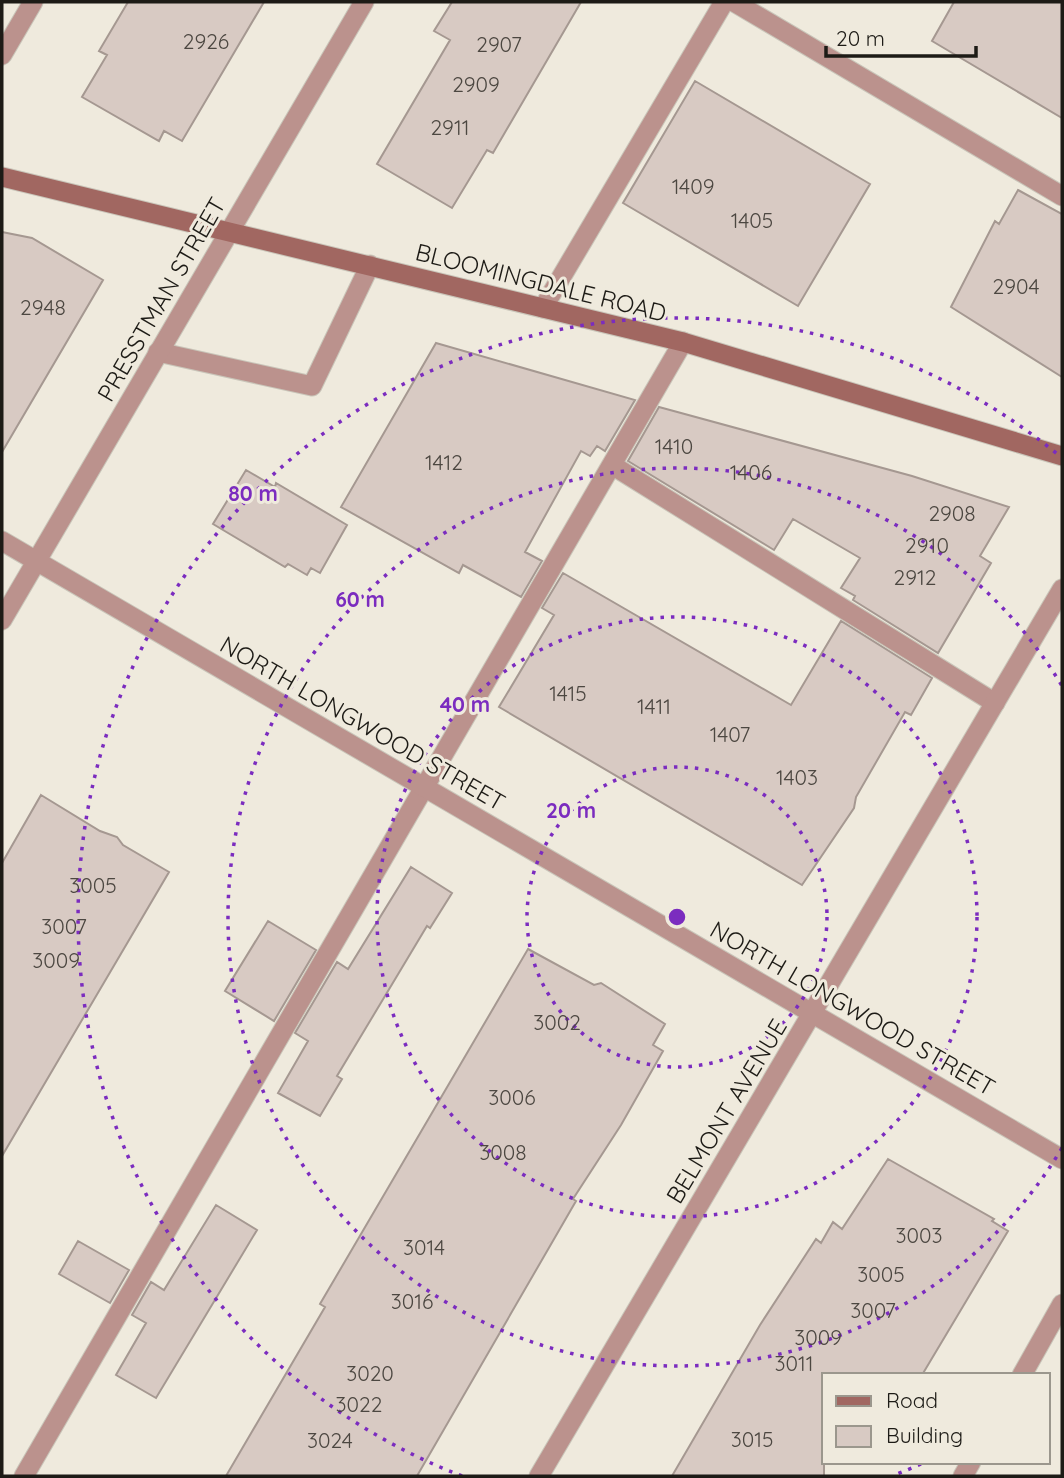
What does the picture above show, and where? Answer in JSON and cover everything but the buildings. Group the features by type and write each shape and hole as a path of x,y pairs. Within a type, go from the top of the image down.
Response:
{"main road":[{"name":"BLOOMINGDALE ROAD","path":"2,177 230,230 682,342 1062,456"}],"street":[{"path":"2,55 33,2"},
{"name":"PRESSTMAN STREET","path":"2,620 364,2"},
{"path":"543,308 724,2"},
{"path":"734,2 1062,196"},
{"path":"158,352 313,386 370,265"},
{"path":"24,1476 682,342"},
{"path":"612,464 995,703"},
{"name":"NORTH LONGWOOD STREET","path":"2,541 1062,1159"},
{"name":"BELMONT AVENUE","path":"539,1476 1062,589"},
{"path":"1023,1373 1062,1304"}]}
